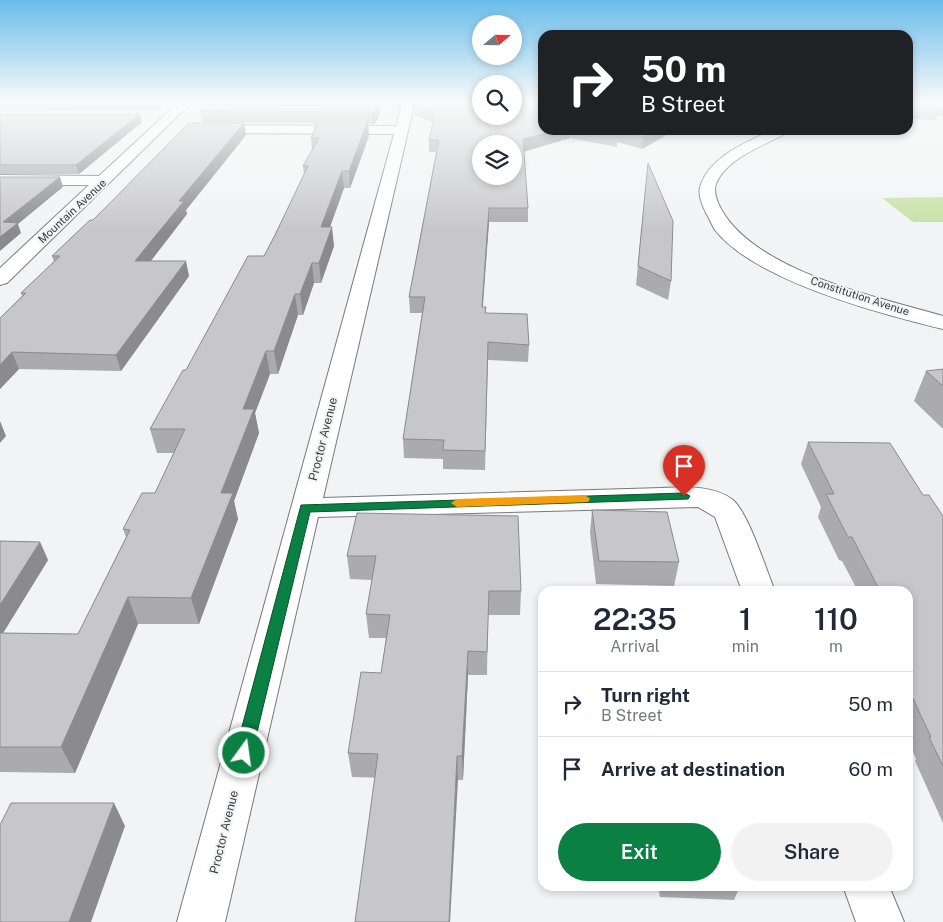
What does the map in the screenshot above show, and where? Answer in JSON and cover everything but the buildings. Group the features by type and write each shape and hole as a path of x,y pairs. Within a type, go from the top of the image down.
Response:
{"street":[{"name":"Mountain Avenue","path":"0,279 104,181 137,144"},
{"name":"Proctor Avenue","path":"202,922 398,144"},
{"name":"Constitution Avenue","path":"757,144 721,164 706,188 712,211 720,226 735,241 790,273 856,297 943,323"},
{"path":"0,180 104,181"},
{"path":"305,508 693,496 713,500 725,509 732,519 756,586"},
{"path":"868,891 880,922"}],"green space":[{"path":"943,197 943,222 913,222 882,198"}],"slow traffic":[{"path":"457,503 584,499"}],"route":[{"path":"244,753 305,508 684,496"}]}
